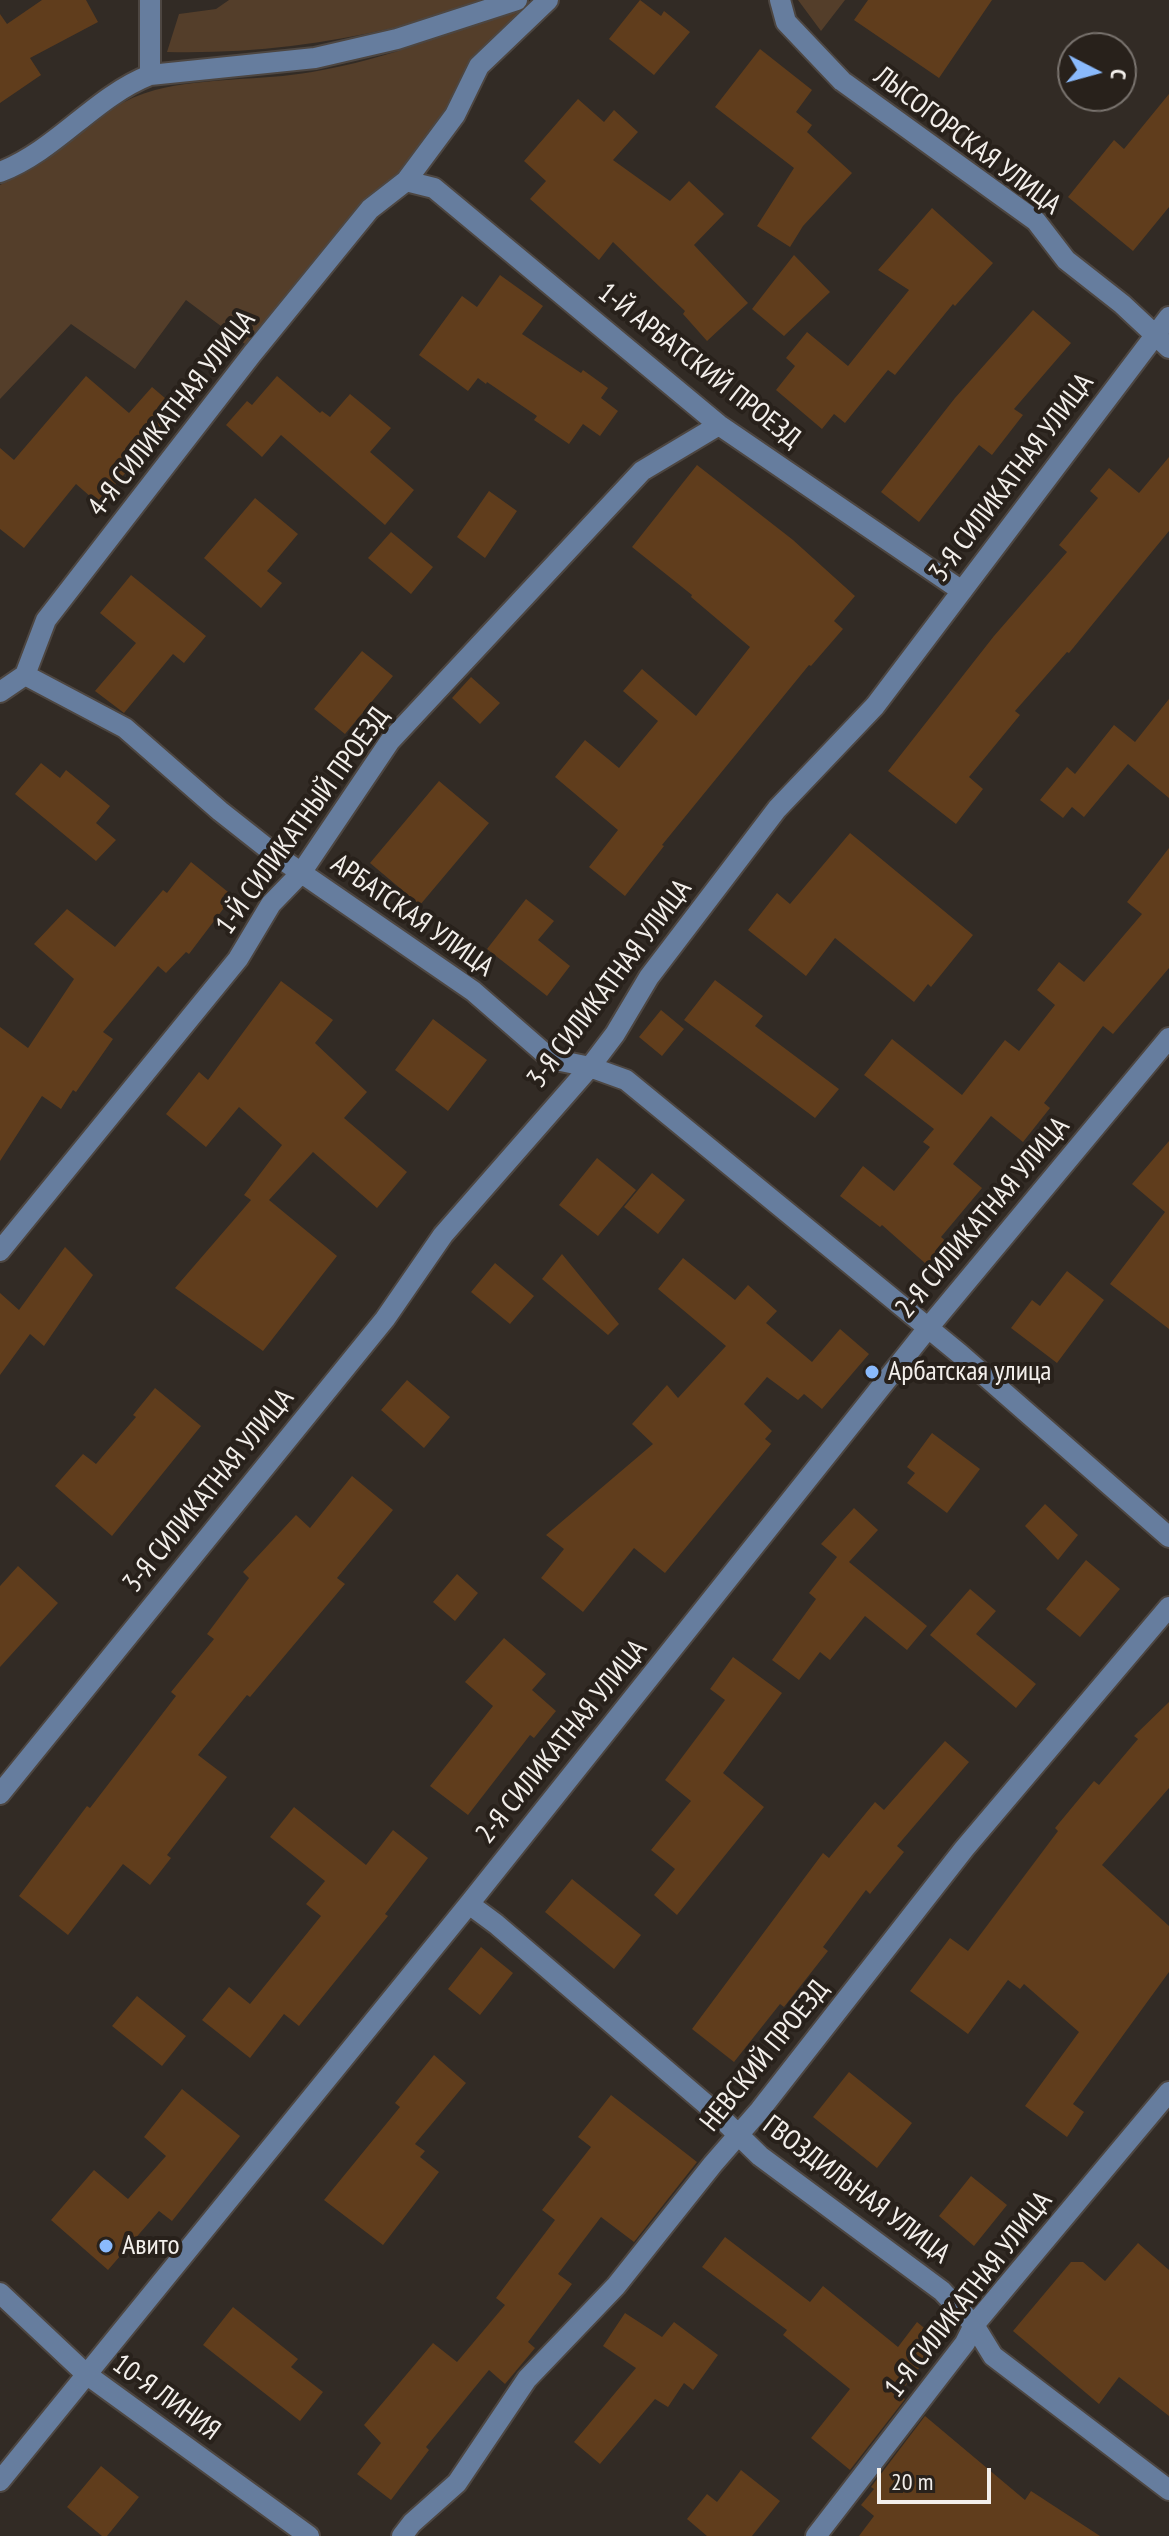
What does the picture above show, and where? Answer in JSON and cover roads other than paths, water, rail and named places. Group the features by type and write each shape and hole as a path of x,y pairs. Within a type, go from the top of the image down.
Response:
{"street":[{"path":"150,0 150,75"},
{"path":"0,172 26,162 125,85 150,75 315,58 397,39 517,0"},
{"name":"4-Я СИЛИКАТНАЯ УЛИЦА","path":"25,675 46,620 252,354 370,209 406,181 455,115 479,66 548,0"},
{"name":"ЛЫСОГОРСКАЯ УЛИЦА","path":"780,0 786,22 842,81 1036,221 1066,260 1122,304 1162,341"},
{"name":"1-Й АРБАТСКИЙ ПРОЕЗД","path":"406,181 434,188 719,425 962,591"},
{"name":"3-Я СИЛИКАТНАЯ УЛИЦА","path":"0,1794 385,1319 443,1235 590,1067 615,1034 649,977 777,809 875,706 962,591 1162,341 1169,317"},
{"name":"1-Й СИЛИКАТНЫЙ ПРОЕЗД","path":"0,1251 238,959 271,904 301,873 390,741 642,471 719,425"},
{"path":"0,692 25,675"},
{"name":"АРБАТСКАЯ УЛИЦА","path":"25,675 125,728 220,811 301,873 473,991 551,1059 590,1067 626,1080 928,1328 1169,1537"},
{"name":"2-Я СИЛИКАТНАЯ УЛИЦА","path":"0,2481 469,1904 928,1328 1169,1038"},
{"name":"НЕВСКИЙ ПРОЕЗД","path":"402,2536 412,2523 457,2483 527,2379 616,2286 739,2136 964,1849 1169,1607"},
{"name":"ГВОЗДИЛЬНАЯ УЛИЦА","path":"469,1904 715,2112 760,2156 942,2291 974,2325 993,2356 1169,2490"},
{"name":"1-Я СИЛИКАТНАЯ УЛИЦА","path":"816,2536 965,2343 974,2325 1169,2092"},
{"name":"10-Я ЛИНИЯ","path":"0,2293 86,2374 309,2536"}],"place":[{"name":"Арбатская улица","path":"872,1372"},
{"name":"Авито","path":"106,2246"}]}
